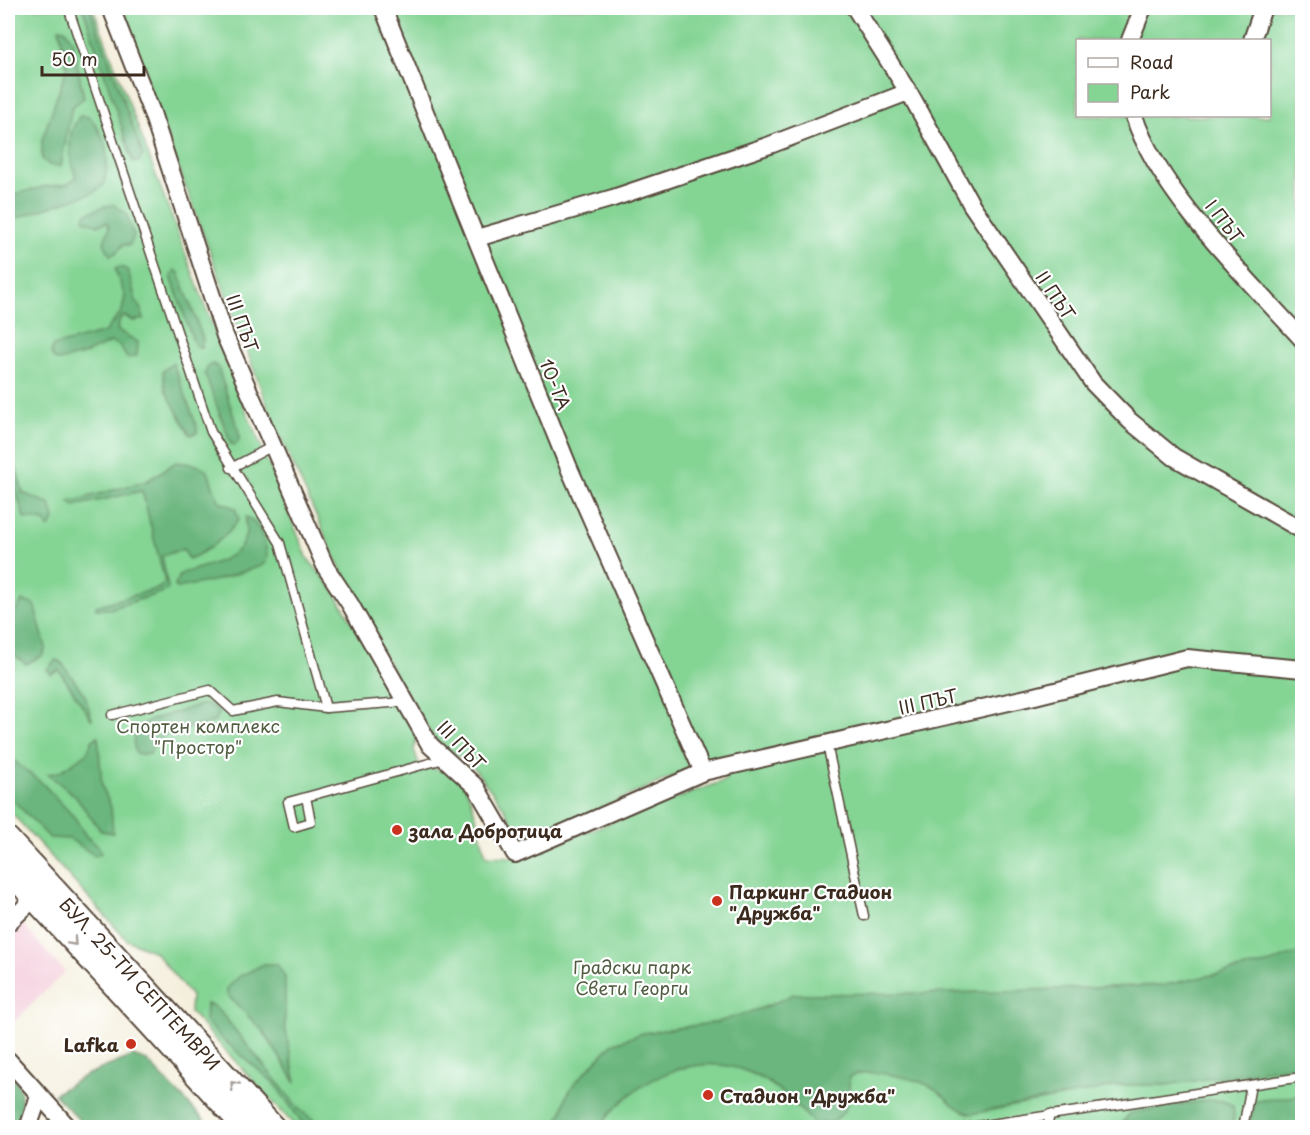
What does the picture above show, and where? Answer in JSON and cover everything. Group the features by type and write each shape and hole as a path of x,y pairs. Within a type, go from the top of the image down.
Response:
{"main road":[{"name":"БУЛ. 25-ТИ СЕПТЕМВРИ","path":"8,839 41,891 245,1128"},
{"name":"БУЛ. 25-ТИ СЕПТЕМВРИ","path":"8,870 41,891 274,1128"}],"street":[{"name":"ІІІ ПЪТ","path":"111,8 152,113 180,206 201,255 225,336 326,568 350,604 430,745 476,787 515,854 703,771 827,744 1187,657 1302,669"},
{"name":"10-ТА","path":"383,8 569,468 703,771"},
{"name":"ІІ ПЪТ","path":"855,8 908,92 971,204 1087,374 1108,400 1150,439 1174,457 1302,530"},
{"path":"1130,39 1143,8"},
{"path":"1252,39 1263,8"},
{"path":"477,238 624,195 770,145 908,92"},
{"name":"І ПЪТ","path":"1134,117 1154,162 1230,260 1302,339"},
{"path":"8,923 41,891"},
{"path":"8,1060 69,1128"},
{"path":"28,1128 39,1096"}],"lane":[{"path":"69,8 210,432 280,543 326,708"},
{"path":"231,468 273,446"},
{"path":"112,715 210,690 233,711 278,702 326,708 404,702"},
{"path":"827,744 864,916"},
{"path":"306,797 444,759"},
{"path":"964,1128 1302,1077"},
{"path":"1243,1128 1251,1085"},
{"path":"1047,1128 1050,1114"}],"shaded area":[{"path":"22,924 65,972 8,1027 8,937"}],"green space":[{"path":"8,8 93,8 230,372 308,559 333,589 417,734 414,750 419,764 450,772 460,779 475,811 486,856 518,857 726,780 719,756 524,842 502,805 473,767 433,738 368,629 273,421 119,8 1302,8 1302,1127 296,1127 190,1012 191,996 155,952 127,940 8,809"},
{"path":"83,8 90,8 143,155 138,162 133,162"},
{"path":"59,28 65,29 72,40 84,98 72,107 61,166 49,165 42,159 42,140 67,68"},
{"path":"80,116 90,117 104,141 107,166 104,185 92,193 8,221 8,196 43,187 67,184 76,178 70,138"},
{"path":"114,205 126,213 134,236 130,245 123,245 116,253 110,255 104,243 109,228 107,222 99,225 84,220 85,214"},
{"path":"120,267 128,270 136,301 144,319 133,321 124,316 120,319 117,330 138,342 137,356 127,358 119,345 111,342 83,355 58,361 53,358 51,352 53,346 105,332 122,311 125,296 115,269"},
{"path":"175,270 179,273 203,339 201,348 194,344 171,276"},
{"path":"173,363 197,427 197,433 190,435 165,389 163,371"},
{"path":"213,364 218,367 239,433 239,441 235,445 231,444 205,374 208,366"},
{"path":"8,438 23,493 50,504 54,519 51,526 48,527 45,521 24,518 8,462"},
{"path":"176,462 190,463 205,469 220,502 235,508 239,519 217,543 189,559 183,549 162,556 168,588 163,592 110,609 96,609 96,606 159,588 165,582 142,491 74,506 69,502 147,481"},
{"path":"246,517 259,529 266,550 266,562 261,566 217,580 177,588 175,586 180,574 220,561 237,550 246,532"},
{"path":"22,601 34,604 46,648 42,656 26,664 8,650 8,618 13,615"},
{"path":"56,660 61,662 85,695 92,720 59,670 51,674 47,669"},
{"path":"206,704 214,707 219,714 214,722 177,730 161,738 154,745 150,754 136,754 134,735 143,724 158,717"},
{"path":"98,736 102,786 111,807 113,833 101,831 75,796 48,774 59,772 86,754 92,741"},
{"path":"8,756 43,784 75,818 86,836 99,847 101,853 95,856 70,839 50,838 8,795"},
{"path":"1302,951 1302,1064 1299,1065 1166,1085 1122,1085 971,1114 959,1109 937,1090 924,1084 890,1074 856,1074 849,1077 848,1104 842,1114 831,1124 822,1122 817,1127 784,1094 761,1078 739,1069 717,1065 694,1066 672,1071 651,1081 614,1109 600,1127 552,1127 562,1113 566,1097 574,1084 612,1044 643,1033 718,1022 768,1006 794,994 950,993 1164,985 1271,963"},
{"path":"264,964 277,964 285,977 285,1026 296,1083 263,1031 227,995 227,988 240,976"},
{"path":"206,1004 212,1005 222,1014 300,1110 324,1127 305,1127 274,1083 222,1039 205,1021"},
{"path":"133,1056 147,1061 211,1127 86,1127 54,1094 86,1075"},
{"path":"8,1072 20,1090 18,1127 8,1127"},
{"path":"1302,1095 1302,1127 1248,1127 1256,1101"},
{"path":"1208,1100 1233,1105 1234,1117 1231,1127 1128,1128 1123,1122 1130,1113"}],"place":[{"name":"зала Добротица","path":"397,830"},
{"name":"Паркинг Стадион \"Дружба\"","path":"717,901"},
{"name":"Lafka","path":"131,1044"},
{"name":"Стадион \"Дружба\"","path":"708,1095"}],"park label":[{"name":"Спортен комплекс \"Простор\"","path":"198,735"},
{"name":"Градски парк Свети Георги","path":"632,976"}]}
